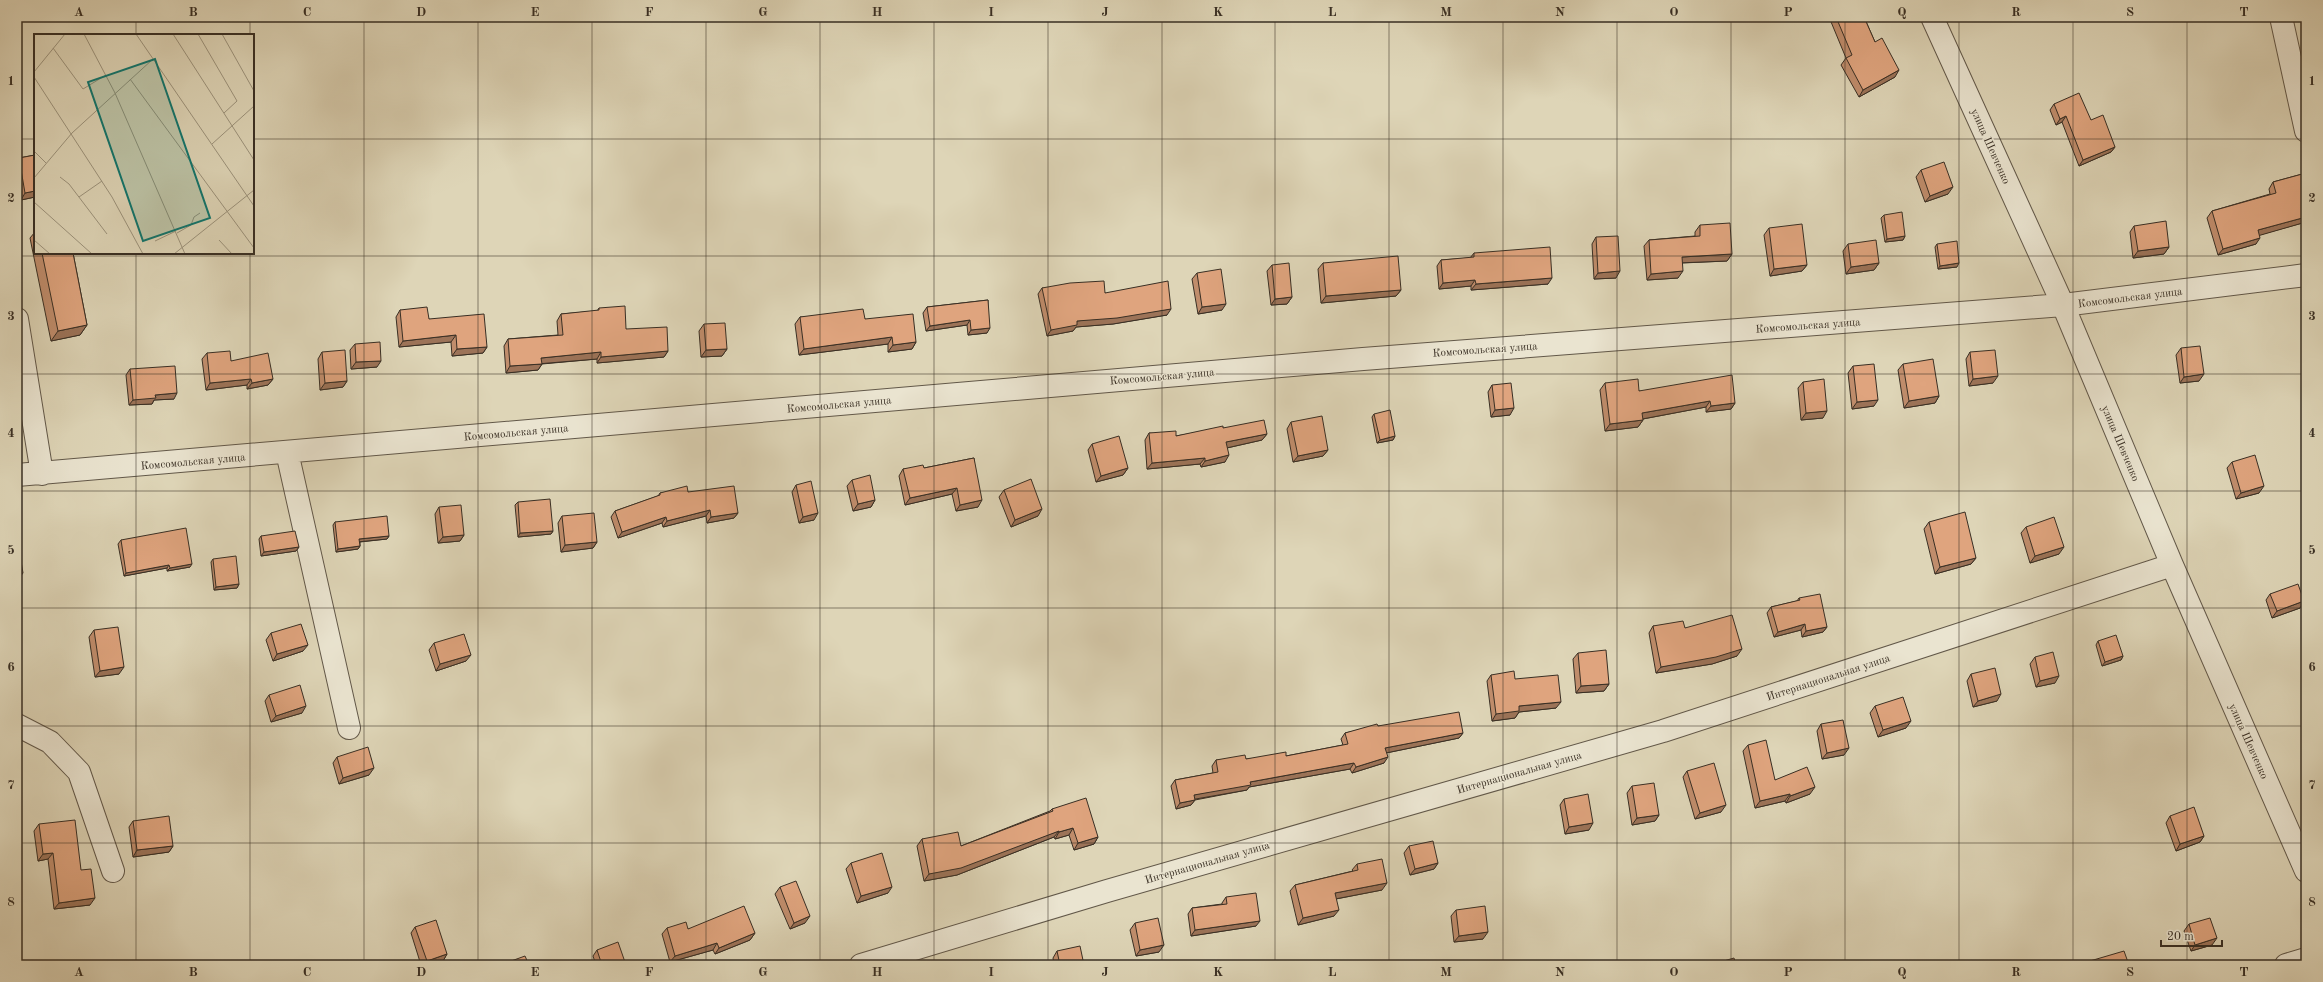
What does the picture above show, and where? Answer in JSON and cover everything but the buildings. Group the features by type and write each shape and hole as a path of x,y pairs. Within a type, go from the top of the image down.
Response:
{"street":[{"name":"улица Шевченко","path":"1932,17 2063,305 2172,565 2306,871"},
{"path":"2281,17 2306,131"},
{"name":"Комсомольская улица","path":"17,475 1363,359 2063,305 2306,275"},
{"path":"17,319 42,474"},
{"path":"287,452 349,728"},
{"name":"Интернациональная улица","path":"861,965 1107,891 1663,731 2172,565"},
{"path":"17,725 50,742 79,772 114,871"},
{"path":"2286,965 2306,959"}]}
